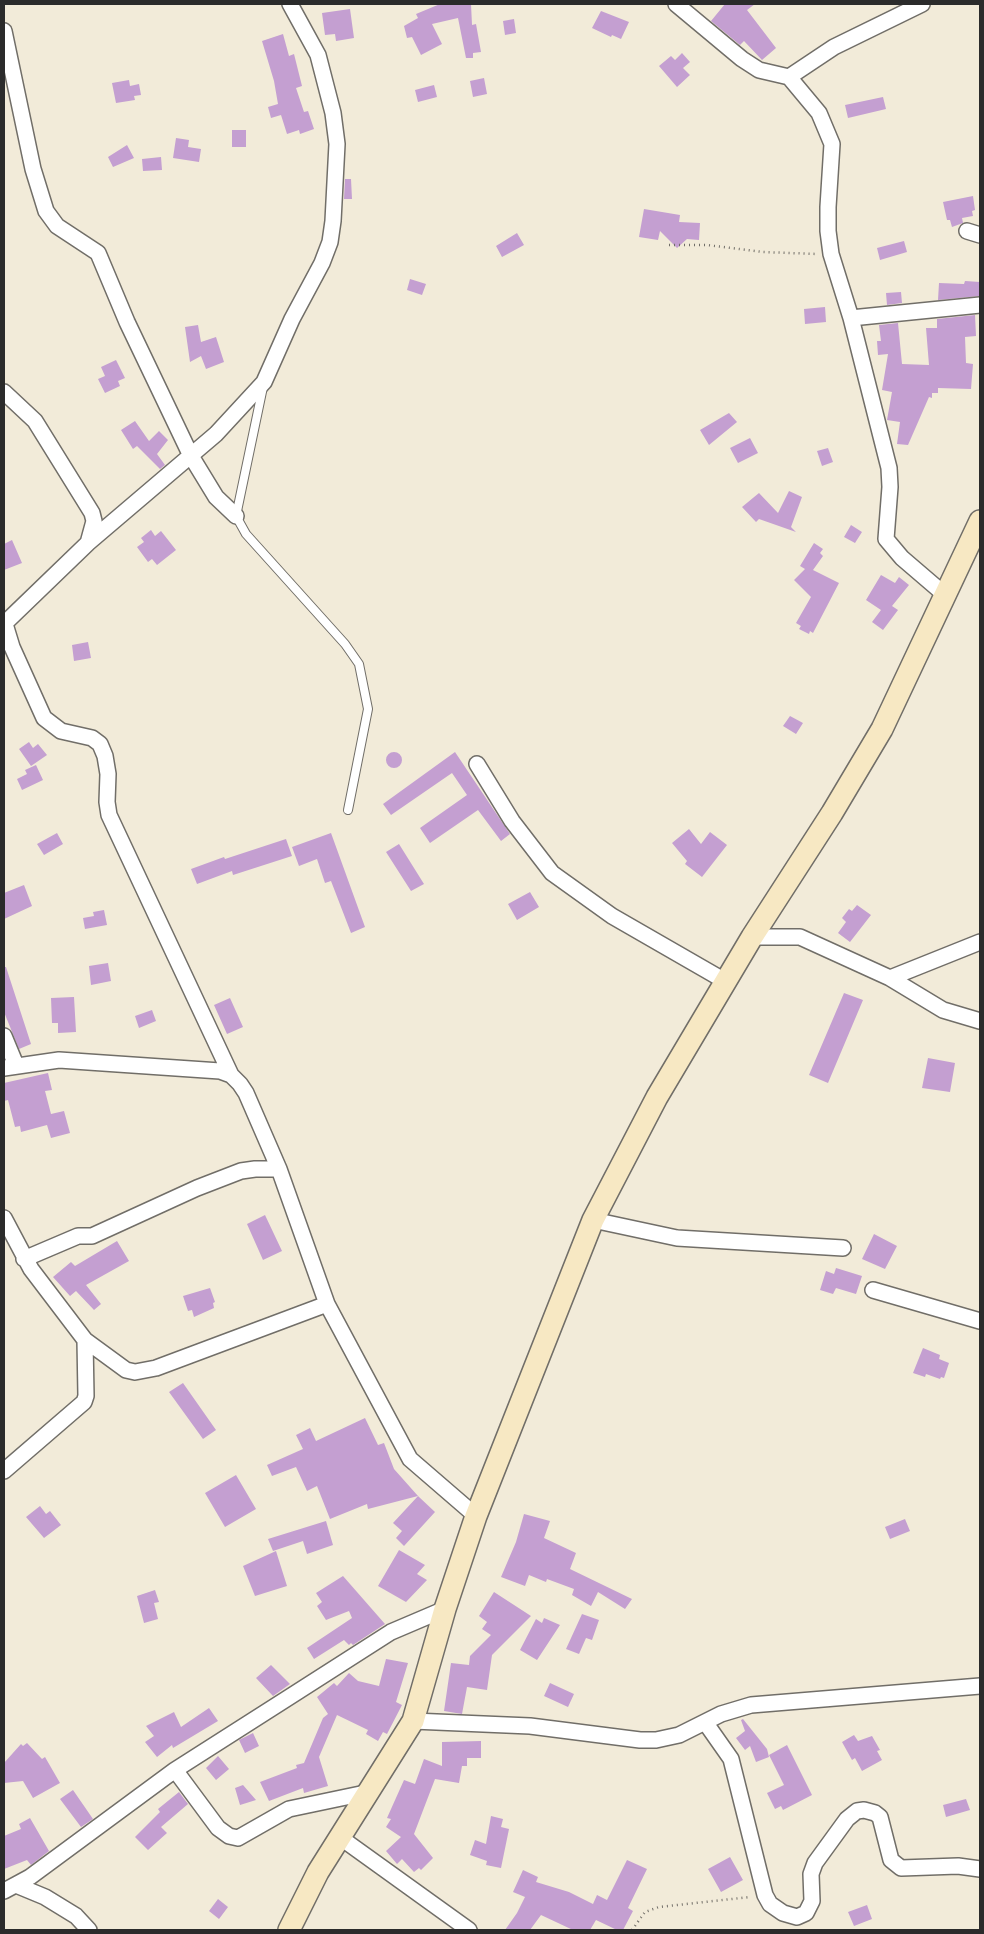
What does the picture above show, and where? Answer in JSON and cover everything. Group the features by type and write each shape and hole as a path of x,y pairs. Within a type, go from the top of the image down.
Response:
{"main road":[{"path":"289,1930 318,1872 413,1722 445,1609 476,1516 593,1220 657,1097 752,937 832,813 882,729 920,650 944,594 978,536"}],"street":[{"path":"290,4 318,55 333,112 337,144 333,221 330,242 322,263 292,319 264,382 216,434 88,543 4,624 12,647 44,718 60,731 92,738 100,744 105,756 108,774 107,802 109,815 231,1075 246,1093 279,1169 327,1304 410,1459 476,1516"},
{"path":"676,4 742,59 759,70 788,77 819,113 832,144 828,207 828,231 832,254 851,318 889,468 890,487 886,539 902,558 944,594"},
{"path":"788,77 834,47 922,4"},
{"path":"4,31 34,169 46,211 57,226 98,253 127,322 191,456 216,497 236,516"},
{"path":"851,318 980,305"},
{"path":"4,392 35,421 92,513 94,521 88,543"},
{"path":"477,764 512,821 552,873 612,916 725,982"},
{"path":"752,937 800,937 890,978 943,1010 980,1021"},
{"path":"890,978 980,942"},
{"path":"4,1036 10,1066 59,1060 220,1071 231,1075"},
{"path":"24,1259 78,1236 92,1236 197,1188 241,1171 279,1169"},
{"path":"4,1218 24,1259 86,1340 120,1368 135,1372 156,1368 327,1304"},
{"path":"593,1220 677,1238 843,1248"},
{"path":"873,1290 980,1321"},
{"path":"4,1471 84,1402 86,1396 86,1340"},
{"path":"10,1888 175,1770 391,1632 445,1609"},
{"path":"413,1722 530,1726 640,1740 656,1740 679,1735 721,1714 751,1705 980,1686"},
{"path":"706,1722 731,1759 766,1895 770,1904 783,1913 797,1917 806,1913 812,1901 811,1874 815,1863 847,1819 857,1812 864,1810 875,1813 880,1817 891,1860 900,1868 958,1866 980,1869"},
{"path":"175,1770 218,1828 229,1836 238,1838 289,1808 370,1792"},
{"path":"341,1838 469,1930"},
{"path":"10,1888 45,1897 76,1916 89,1930"}],"lane":[{"path":"264,382 236,516 246,534 346,644 359,664 368,709 348,810"}],"path":[{"path":"669,245 706,245 763,252 832,254"},
{"path":"632,1930 645,1912 659,1907 766,1895"}],"building":[{"path":"440,4 471,4 472,25 476,24 481,52 473,53 473,58 466,58 458,18 432,24 442,44 421,55 412,37 407,38 404,26 418,18 416,14"},
{"path":"725,4 755,4 747,10 776,48 762,60 744,41 740,45 711,21"},
{"path":"350,9 354,38 336,41 335,34 325,35 322,13"},
{"path":"601,11 629,22 621,39 612,35 611,37 592,28"},
{"path":"514,19 516,33 505,35 503,21"},
{"path":"283,34 289,56 294,54 302,86 296,88 304,112 308,111 314,129 300,134 299,130 287,134 281,115 271,118 268,107 278,104 274,81 262,41"},
{"path":"682,53 690,62 683,68 690,75 677,87 659,66 671,56 675,60"},
{"path":"484,78 487,94 473,97 470,81"},
{"path":"129,80 130,86 139,84 141,95 134,96 135,100 116,103 112,83"},
{"path":"434,85 437,97 418,102 415,90"},
{"path":"883,97 886,109 848,118 845,105"},
{"path":"232,130 246,130 246,147 232,147"},
{"path":"176,138 189,140 188,147 201,149 199,162 173,158"},
{"path":"127,145 134,158 113,167 108,157"},
{"path":"161,157 162,170 143,171 142,159"},
{"path":"345,179 351,179 352,199 344,199"},
{"path":"973,196 975,210 972,211 973,216 962,218 963,223 952,227 950,220 947,220 943,202"},
{"path":"644,209 680,215 679,222 700,223 699,240 687,239 677,248 660,231 658,240 639,237"},
{"path":"517,233 524,245 502,257 496,246"},
{"path":"904,241 907,252 880,260 877,248"},
{"path":"410,279 426,284 422,295 407,290"},
{"path":"965,281 980,282 980,296 938,300 939,283 964,284"},
{"path":"901,292 902,303 887,305 886,293"},
{"path":"825,307 826,322 805,324 804,309"},
{"path":"975,315 976,336 965,337 966,363 973,364 971,389 938,388 938,393 932,393 932,398 929,397 908,445 897,444 900,422 887,420 892,392 882,390 888,354 878,355 877,341 881,341 879,325 898,323 902,364 929,365 926,328 937,328 937,319"},
{"path":"198,325 201,342 216,337 224,362 206,369 201,356 190,362 185,327"},
{"path":"116,360 125,378 118,381 120,386 105,393 98,379 105,376 101,367"},
{"path":"729,413 737,422 709,445 700,430"},
{"path":"135,421 149,441 159,431 168,440 157,454 165,465 160,469 137,446 133,449 121,430"},
{"path":"750,438 758,453 738,463 730,448"},
{"path":"828,448 833,462 822,466 817,451"},
{"path":"789,491 802,497 791,527 796,532 759,519 756,522 742,507 759,493 778,513"},
{"path":"851,525 862,532 855,543 844,537"},
{"path":"151,530 155,536 161,531 176,550 157,565 152,559 148,562 137,547 144,542 141,538"},
{"path":"12,540 22,563 4,570 4,544"},
{"path":"814,543 823,549 820,553 823,556 813,570 839,583 813,633 810,631 809,634 799,629 801,626 796,623 811,597 794,580 805,569 800,566"},
{"path":"881,575 895,583 899,577 909,585 892,606 898,610 883,630 872,622 881,610 866,600"},
{"path":"88,642 91,658 74,661 72,645"},
{"path":"790,716 803,723 796,734 783,726"},
{"path":"29,742 33,748 38,744 47,755 31,766 19,749"},
{"path":"394,752 402,760 394,768 386,760"},
{"path":"455,752 510,834 501,841 478,810 430,843 420,828 467,795 452,773 391,815 383,804"},
{"path":"36,765 43,780 22,790 17,779 27,774 25,770"},
{"path":"689,829 701,844 710,832 727,845 702,877 685,864 687,861 672,843"},
{"path":"57,833 63,844 44,855 37,844"},
{"path":"331,833 365,927 351,933 331,881 325,883 317,859 299,866 292,847"},
{"path":"286,839 292,856 233,875 232,871 197,884 191,869 224,857 225,859"},
{"path":"399,844 424,884 411,891 386,852"},
{"path":"24,885 32,906 4,919 4,893"},
{"path":"530,892 539,907 517,920 508,904"},
{"path":"857,905 871,915 850,942 838,933 846,922 842,918 849,909 852,911"},
{"path":"104,910 107,925 85,929 83,918 94,916 93,912"},
{"path":"108,963 111,981 91,985 89,966"},
{"path":"4,967 6,967 31,1044 19,1049 4,1012"},
{"path":"844,993 863,1000 828,1083 809,1075"},
{"path":"74,997 76,1032 58,1033 58,1023 52,1023 51,998"},
{"path":"230,998 243,1027 227,1034 214,1005"},
{"path":"152,1010 156,1021 139,1028 135,1016"},
{"path":"928,1058 955,1063 950,1092 922,1088"},
{"path":"48,1073 52,1090 45,1091 51,1114 64,1111 70,1133 51,1138 47,1125 21,1132 20,1126 15,1127 8,1100 4,1101 4,1083"},
{"path":"265,1215 282,1251 263,1260 247,1224"},
{"path":"874,1234 897,1246 885,1269 862,1259"},
{"path":"117,1241 129,1261 86,1285 101,1304 94,1310 76,1291 70,1296 53,1277 71,1262 75,1266"},
{"path":"836,1268 862,1276 856,1294 836,1288 833,1294 820,1290 826,1271 834,1274"},
{"path":"210,1288 215,1302 213,1303 214,1308 194,1317 192,1310 188,1311 183,1296"},
{"path":"923,1348 940,1355 939,1359 949,1363 944,1378 941,1377 940,1379 926,1374 925,1377 913,1373"},
{"path":"183,1383 216,1430 203,1439 169,1392"},
{"path":"365,1418 378,1445 384,1443 394,1469 418,1496 368,1509 367,1504 330,1519 317,1486 307,1491 296,1467 272,1476 267,1465 303,1449 296,1435 310,1428 316,1441"},
{"path":"236,1475 256,1509 225,1527 205,1493"},
{"path":"418,1496 435,1512 404,1546 396,1538 402,1531 393,1523"},
{"path":"40,1506 46,1514 50,1511 61,1525 44,1538 26,1517"},
{"path":"524,1514 550,1521 544,1538 576,1553 570,1569 632,1599 625,1609 598,1592 591,1606 572,1595 574,1589 547,1579 546,1582 529,1575 525,1586 501,1577 516,1542"},
{"path":"905,1519 910,1531 890,1539 885,1527"},
{"path":"326,1521 333,1545 307,1554 303,1541 273,1551 268,1539"},
{"path":"399,1550 425,1565 417,1574 427,1580 406,1602 378,1586"},
{"path":"276,1551 287,1586 255,1596 243,1566"},
{"path":"343,1576 385,1624 353,1645 351,1643 349,1645 344,1640 314,1659 307,1648 352,1618 349,1611 326,1620 317,1606 322,1602 316,1593"},
{"path":"155,1590 159,1602 154,1603 158,1619 144,1623 137,1596"},
{"path":"494,1592 531,1616 492,1655 487,1690 467,1687 462,1714 444,1711 451,1663 469,1665 470,1656 491,1635 482,1629 487,1622 479,1616"},
{"path":"582,1614 599,1620 592,1640 586,1638 579,1654 566,1649"},
{"path":"544,1618 560,1625 537,1660 520,1650 536,1619 542,1623"},
{"path":"386,1659 408,1663 396,1702 402,1705 387,1734 383,1732 378,1741 366,1734 368,1730 337,1715 319,1757 328,1786 304,1793 303,1788 269,1801 260,1782 297,1768 296,1765 304,1763 323,1718 328,1714 317,1697 334,1683 337,1686 349,1673 358,1681 379,1686"},
{"path":"271,1665 290,1684 273,1696 256,1678"},
{"path":"550,1683 574,1694 568,1707 544,1696"},
{"path":"209,1708 218,1721 173,1748 172,1745 157,1757 145,1742 154,1736 146,1726 174,1712 181,1727"},
{"path":"743,1719 767,1749 769,1757 756,1762 750,1746 745,1750 736,1738 745,1731 741,1720"},
{"path":"253,1733 259,1746 245,1753 239,1740"},
{"path":"854,1735 858,1741 872,1736 880,1750 877,1751 882,1760 862,1771 855,1758 852,1760 842,1742"},
{"path":"481,1741 481,1758 467,1758 467,1766 462,1766 459,1783 435,1779 414,1834 433,1858 421,1870 419,1868 414,1872 402,1859 397,1864 386,1851 401,1837 386,1827 391,1819 387,1818 404,1780 415,1784 424,1759 442,1766 442,1742"},
{"path":"27,1743 42,1759 45,1757 60,1783 33,1798 23,1781 4,1783 4,1763 21,1744 23,1746"},
{"path":"787,1745 812,1795 783,1810 781,1806 775,1809 767,1793 784,1785 769,1755"},
{"path":"218,1756 229,1769 216,1780 206,1768"},
{"path":"243,1785 256,1800 240,1805 235,1788"},
{"path":"73,1790 93,1819 81,1827 60,1799"},
{"path":"179,1792 188,1804 161,1827 167,1833 148,1850 135,1837 160,1812 158,1809"},
{"path":"966,1799 970,1810 946,1817 943,1805"},
{"path":"491,1816 503,1819 501,1827 509,1829 501,1868 486,1865 487,1861 470,1855 475,1840 486,1844"},
{"path":"30,1818 49,1851 31,1865 27,1860 4,1869 4,1836 21,1829 19,1824"},
{"path":"730,1857 743,1880 721,1892 708,1869"},
{"path":"627,1860 647,1869 628,1908 633,1911 623,1930 617,1930 596,1920 590,1930 573,1930 541,1915 530,1930 505,1930 525,1897 513,1892 523,1870 538,1877 536,1882 569,1892 593,1904 597,1895 607,1900"},
{"path":"218,1899 228,1907 219,1919 209,1911"},
{"path":"867,1905 872,1919 854,1926 848,1912"}]}
